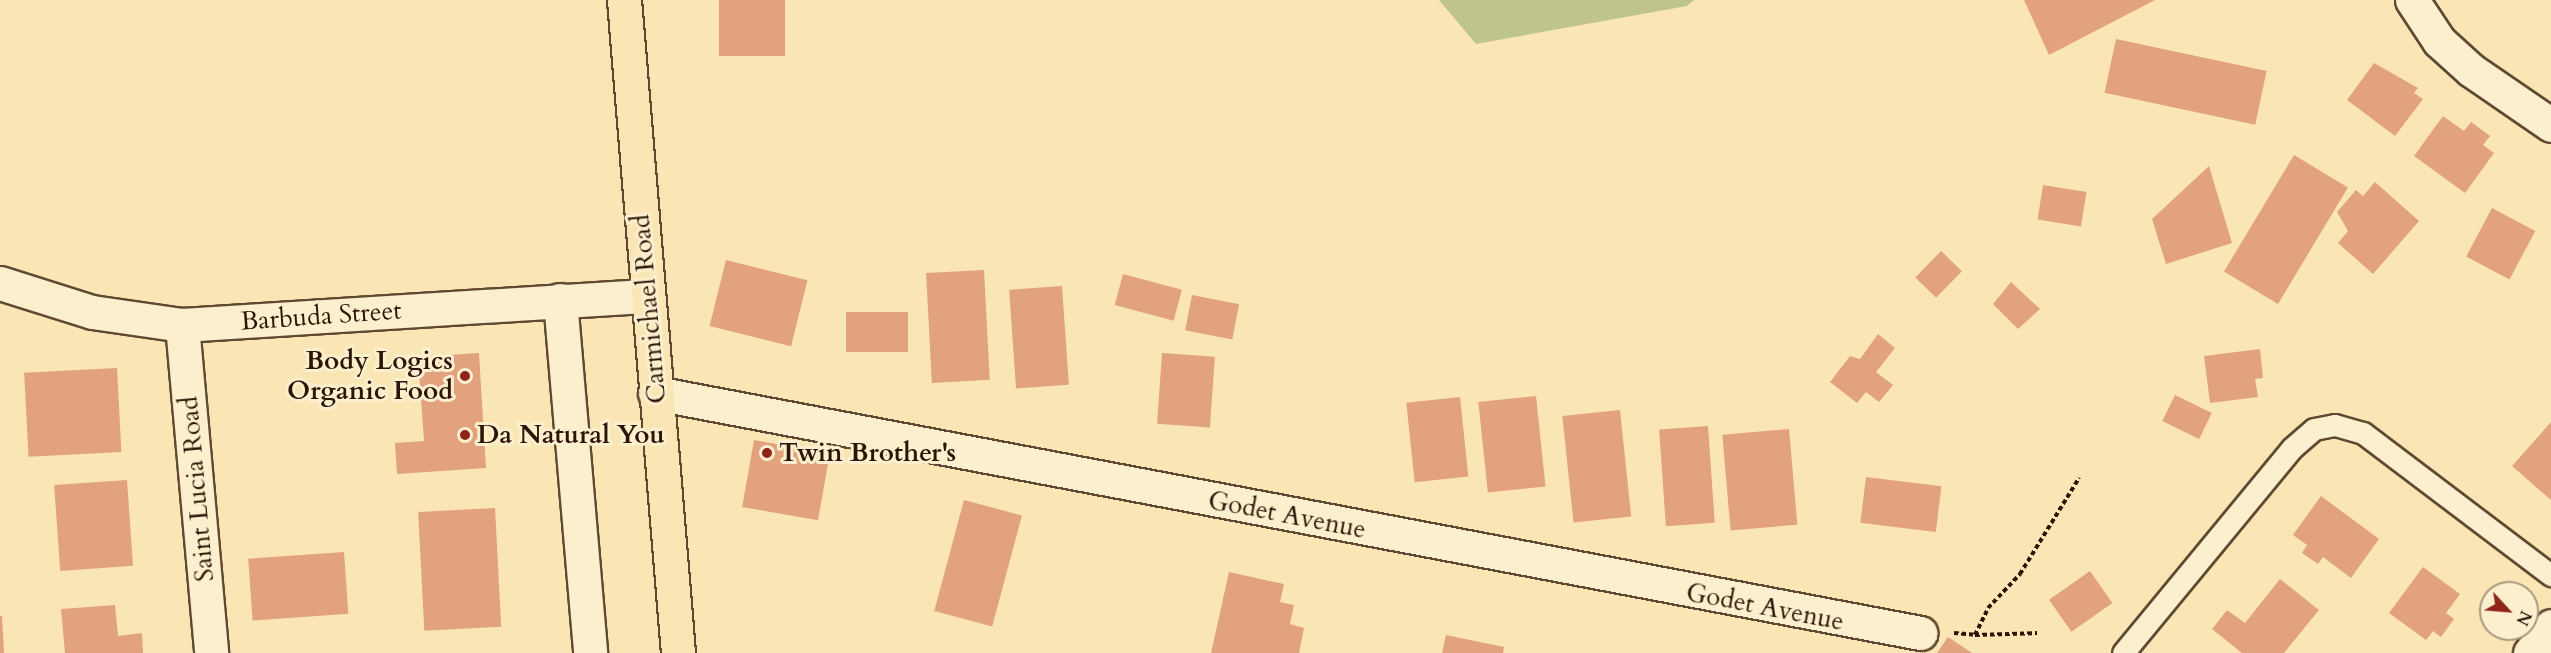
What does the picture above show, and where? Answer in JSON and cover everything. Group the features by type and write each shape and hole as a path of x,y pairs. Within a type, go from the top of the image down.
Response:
{"main road":[{"name":"Carmichael Road","path":"624,0 678,653"}],"street":[{"path":"2412,0 2439,41 2471,70 2551,125"},
{"name":"Barbuda Street","path":"0,283 92,312 182,326 648,296"},
{"path":"560,300 590,653"},
{"name":"Saint Lucia Road","path":"182,326 211,653"},
{"name":"Godet Avenue","path":"655,393 1920,633"},
{"path":"2530,653 2551,626"}],"lane":[{"path":"2123,653 2292,448 2314,429 2335,425 2363,433 2551,575"}],"path":[{"path":"1975,635 1988,608 2020,574 2079,478"},
{"path":"1920,633 1975,635 2037,633"}],"green space":[{"path":"1439,0 1694,0 1687,6 1476,44"}],"building":[{"path":"719,0 785,0 785,56 719,56"},
{"path":"2024,0 2155,0 2049,55"},
{"path":"2116,39 2267,71 2255,125 2105,93"},
{"path":"2374,63 2418,88 2414,93 2423,99 2395,136 2347,100"},
{"path":"2443,116 2464,131 2471,122 2490,136 2483,145 2494,153 2465,193 2414,156"},
{"path":"2294,155 2348,187 2278,304 2224,272"},
{"path":"2209,166 2232,243 2166,264 2152,219"},
{"path":"2375,182 2419,221 2373,274 2338,243 2348,231 2337,212 2356,190 2363,196"},
{"path":"2043,185 2086,192 2081,226 2038,220"},
{"path":"2492,208 2535,231 2509,280 2466,257"},
{"path":"1941,251 1962,271 1936,298 1915,278"},
{"path":"726,260 808,280 791,346 710,326"},
{"path":"984,270 990,380 932,383 926,273"},
{"path":"1123,274 1182,290 1174,321 1115,305"},
{"path":"2011,282 2040,309 2018,329 1993,304"},
{"path":"1062,286 1069,385 1016,388 1009,290"},
{"path":"1192,295 1239,304 1232,339 1185,330"},
{"path":"846,312 908,312 908,352 846,352"},
{"path":"1878,334 1895,348 1876,372 1893,385 1879,402 1866,392 1857,403 1830,382 1850,356 1860,359"},
{"path":"2260,349 2263,378 2255,379 2258,397 2210,403 2204,356"},
{"path":"479,353 486,468 397,474 395,443 424,441 418,357"},
{"path":"1162,353 1215,357 1210,428 1157,424"},
{"path":"117,368 121,452 29,457 24,373"},
{"path":"2175,395 2212,413 2199,439 2162,421"},
{"path":"1536,396 1546,487 1488,493 1478,402"},
{"path":"1460,397 1468,477 1415,482 1406,403"},
{"path":"1620,410 1631,516 1574,522 1562,416"},
{"path":"2551,422 2551,500 2512,466"},
{"path":"1708,426 1715,523 1666,526 1659,429"},
{"path":"1789,429 1797,525 1731,530 1722,435"},
{"path":"754,440 830,453 818,520 742,507"},
{"path":"1866,477 1941,486 1936,532 1860,523"},
{"path":"127,480 133,566 60,571 54,485"},
{"path":"2321,496 2379,539 2351,578 2323,557 2318,564 2302,553 2307,545 2293,535"},
{"path":"964,500 1022,516 992,627 934,611"},
{"path":"495,508 501,627 424,631 418,512"},
{"path":"344,552 348,614 253,621 248,559"},
{"path":"2423,567 2460,594 2446,613 2454,619 2441,637 2433,631 2426,640 2389,613"},
{"path":"2090,571 2112,603 2071,632 2049,600"},
{"path":"1229,572 1284,584 1280,602 1294,605 1290,624 1304,628 1299,653 1211,653"},
{"path":"2280,579 2319,610 2284,653 2242,653 2212,629 2227,610 2245,623"},
{"path":"115,605 118,636 142,633 143,653 65,653 61,609"},
{"path":"0,616 2,616 4,653 0,653"},
{"path":"1446,635 1504,647 1503,653 1442,653"},
{"path":"1948,637 1972,653 1937,653"}],"place":[{"name":"Body Logics Organic Food","path":"465,376"},
{"name":"Da Natural You","path":"465,435"},
{"name":"Twin Brother's","path":"767,453"}]}
